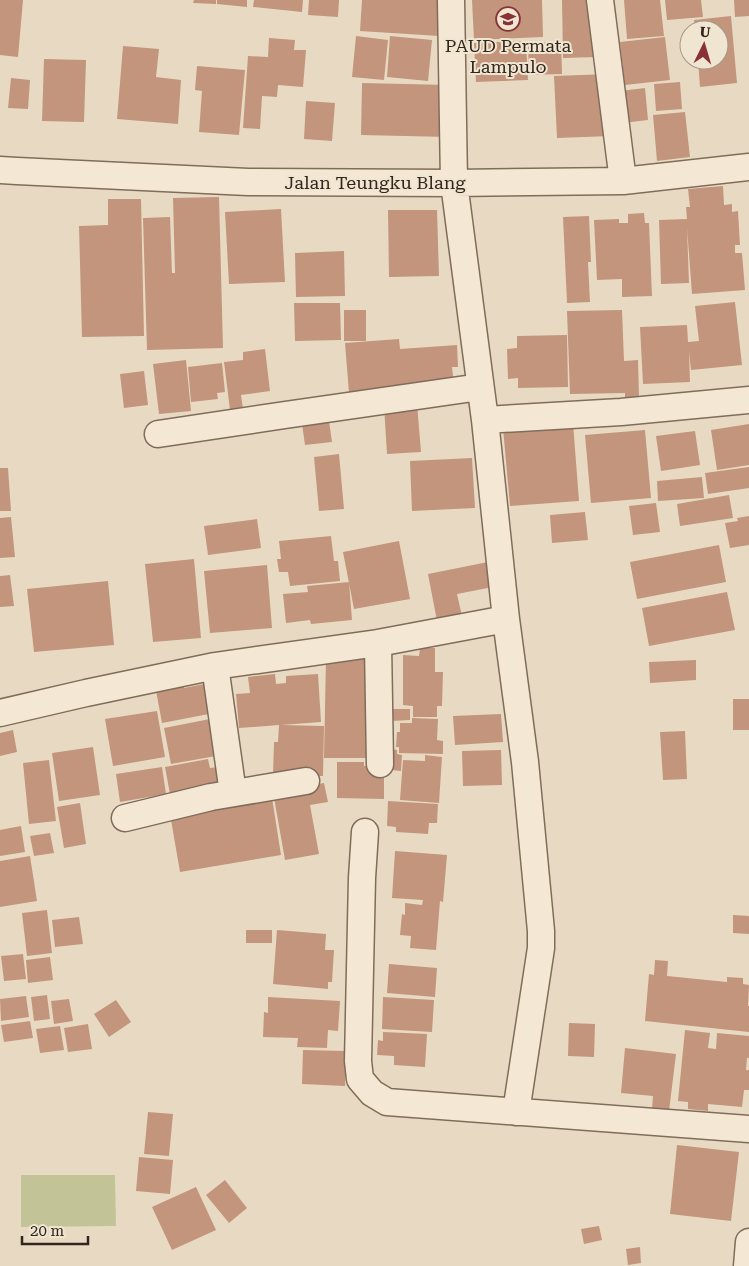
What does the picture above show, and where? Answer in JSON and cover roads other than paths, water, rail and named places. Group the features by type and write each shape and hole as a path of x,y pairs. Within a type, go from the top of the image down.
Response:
{"street":[{"path":"451,0 454,183 485,420 506,619 525,762 541,931 541,948 516,1112"},
{"path":"600,0 623,181"},
{"name":"Jalan Teungku Blang","path":"0,170 248,182 454,183 623,181 749,167"},
{"path":"158,434 480,387"},
{"path":"485,420 749,402"},
{"path":"0,713 216,666 378,643 506,619"},
{"path":"378,643 380,764"},
{"path":"216,666 233,793"},
{"path":"125,818 211,797 306,782"},
{"path":"365,832 358,1061 360,1079 372,1093 387,1102 749,1129"},
{"path":"747,1266 749,1242"}],"place":[{"name":"PAUD Permata Lampulo","path":"508,19"}]}
